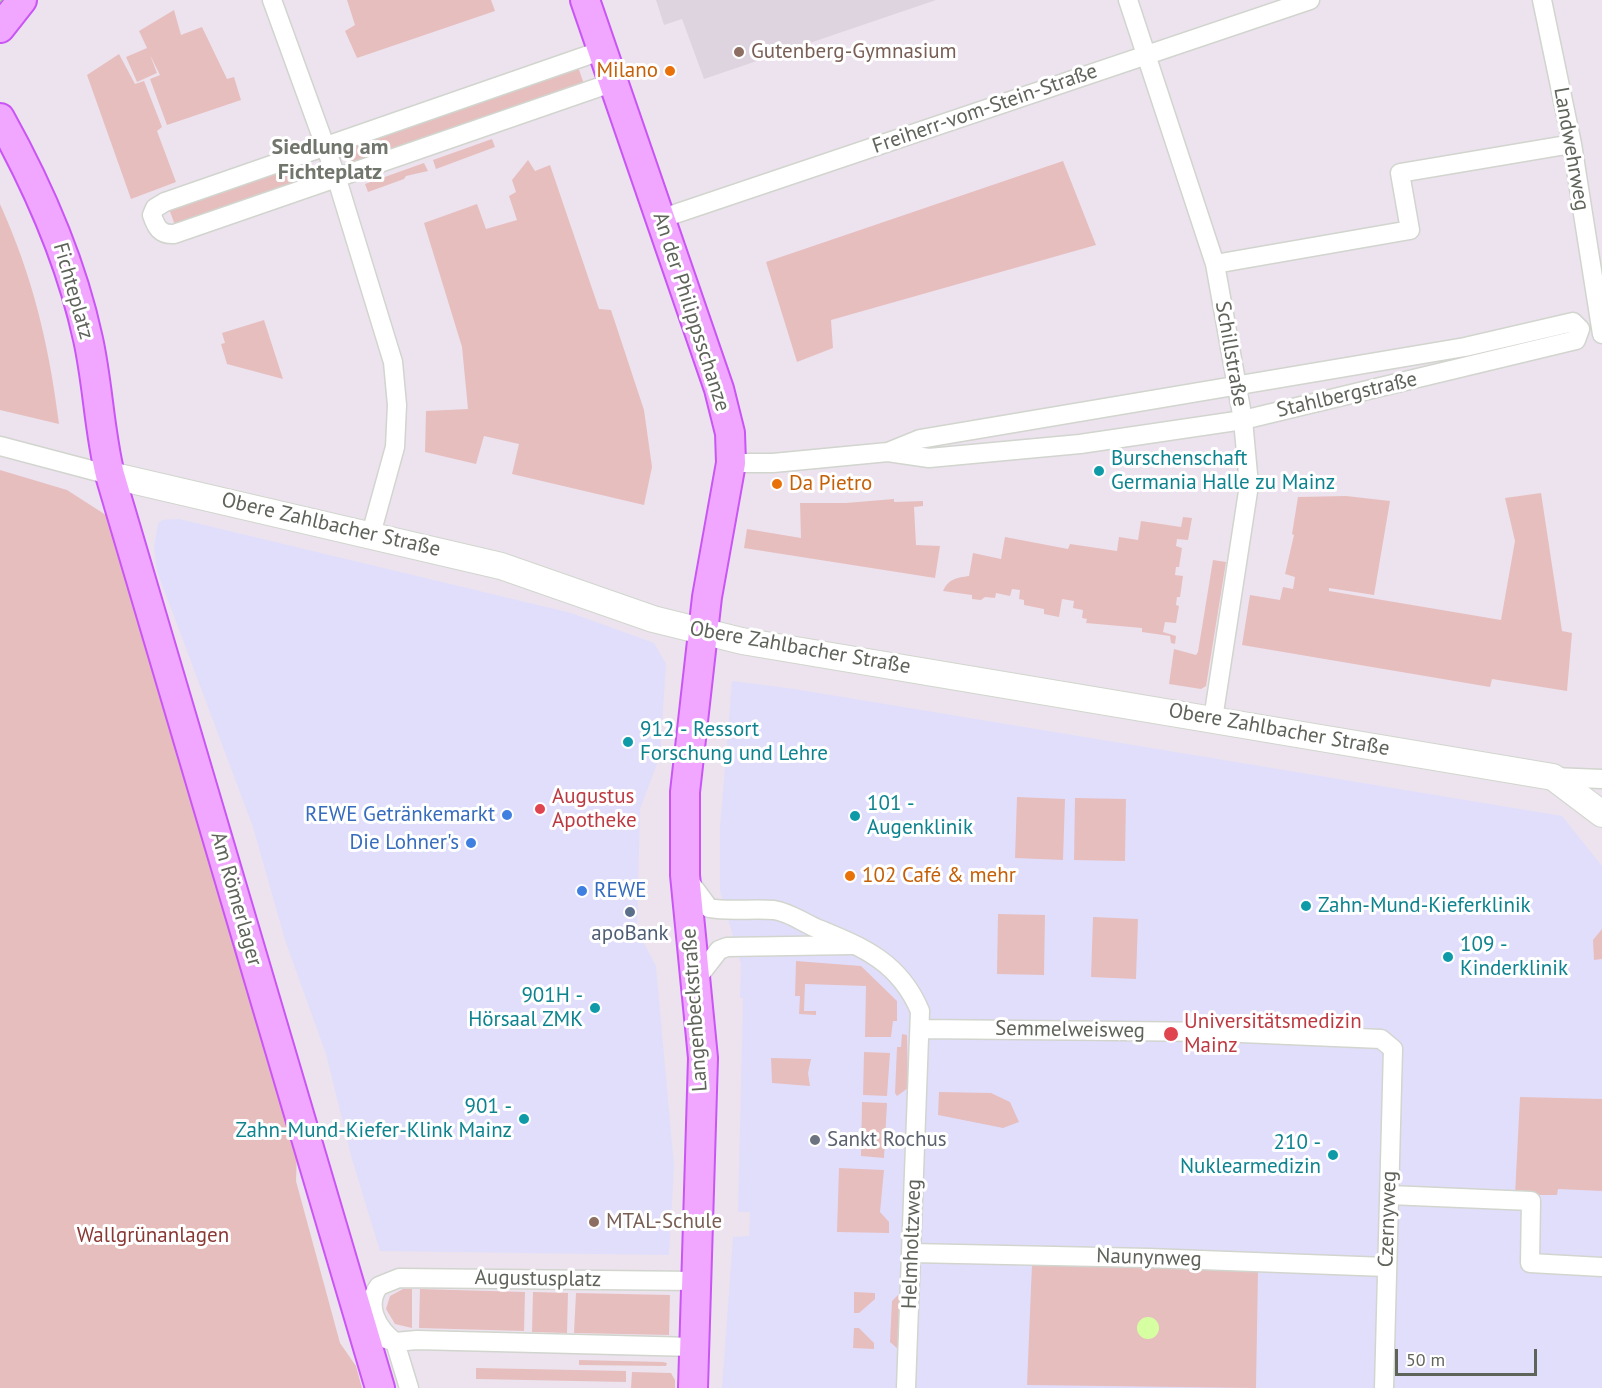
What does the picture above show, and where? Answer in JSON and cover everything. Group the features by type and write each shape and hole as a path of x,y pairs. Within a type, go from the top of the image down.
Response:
{"main road":[{"path":"0,27 22,0"},
{"name":"An der Philippsschanze","path":"585,0 722,398 730,433 731,463 707,597 704,632"},
{"name":"Fichteplatz","path":"0,118 37,185 64,254 89,340 102,440 110,475"},
{"name":"Am Römerlager","path":"110,475 380,1388"},
{"name":"Langenbeckstraße","path":"693,1388 698,1281 702,1058 685,874 685,792 704,632"}],"street":[{"path":"272,0 336,176 393,362 397,405 394,447 371,534"},
{"name":"Schillstraße","path":"1128,0 1215,264 1243,420 1249,485 1213,719"},
{"name":"Freiherr-vom-Stein-Straße","path":"660,219 1310,0"},
{"name":"Landwehrweg","path":"1542,0 1572,144 1601,320"},
{"path":"603,50 165,202 155,208 152,215 158,230 174,234 336,176 614,82"},
{"path":"1215,264 1410,230 1400,173 1572,144"},
{"name":"Stahlbergstraße","path":"731,463 773,463 888,452 929,458 1080,444 1243,420 1576,340 1580,329 1601,320"},
{"name":"Stahlbergstraße","path":"888,452 920,439 1465,347 1573,322 1580,329"},
{"name":"Obere Zahlbacher Straße","path":"0,446 110,475 371,534 513,569 653,619 742,641 1553,777 1602,814"},
{"path":"1553,777 1602,779"},
{"name":"Helmholtzweg","path":"685,874 709,908 766,910 792,914 814,927 860,945 885,963 908,987 920,1011 922,1029 906,1388"},
{"path":"695,981 719,950 727,947 860,945"},
{"name":"Semmelweisweg","path":"922,1029 1218,1032 1381,1039 1393,1049"},
{"name":"Czernyweg","path":"1384,1388 1393,1049"},
{"path":"1389,1195 1531,1201 1530,1263 1602,1267"},
{"name":"Naunynweg","path":"911,1253 1198,1259 1386,1267"},
{"name":"Augustusplatz","path":"379,1286 387,1281 413,1278 698,1281"},
{"path":"379,1286 371,1290 360,1316 381,1336 395,1342 417,1340 694,1347"},
{"path":"379,1286 374,1300 374,1316 381,1330 395,1342 410,1388"}],"shaded area":[{"name":"Gutenberg-Gymnasium","path":"656,0 936,0 704,79 682,19 664,25"},
{"path":"179,519 571,613 654,643 666,664 660,756 640,809 637,930 656,966 674,1166 669,1255 380,1251 352,1159 326,1054 285,940 253,827 157,571 154,547 158,524 162,520"},
{"name":"Universitätsmedizin Mainz","path":"732,681 794,689 1562,816 1602,866 1602,1388 722,1388 733,1237 749,1236 750,1212 738,1212 743,998 740,998 741,964 720,891 720,828"},
{"path":"1144,1317 1152,1317 1159,1324 1159,1332 1152,1339 1144,1339 1137,1332 1137,1324"}],"green space":[{"path":"347,0 491,0 495,11 357,58 345,31 355,25"},
{"path":"174,10 181,35 202,27 227,79 234,77 241,100 167,125 150,79 160,75 150,55 157,73 137,82 126,57 147,48 139,31"},
{"path":"119,54 135,84 144,81 162,127 157,131 176,182 131,199 87,75"},
{"path":"577,64 585,87 352,165 344,146"},
{"path":"492,139 495,147 436,169 433,160"},
{"path":"307,156 315,179 176,228 168,206"},
{"path":"528,160 535,171 550,165 599,309 611,310 644,410 652,467 644,505 512,474 519,444 484,436 476,464 425,452 426,411 468,409 462,347 424,223 477,204 486,229 517,220 509,196 516,192 512,180"},
{"path":"1063,161 1096,245 831,320 833,348 797,362 766,262"},
{"path":"424,163 428,171 406,176 404,179 368,192 365,184"},
{"path":"0,204 31,285 45,339 59,424 0,410"},
{"path":"264,320 283,379 227,364 221,344 225,343 222,333"},
{"name":"Wallgrünanlagen","path":"0,470 67,490 109,517 297,1148 296,1181 340,1343 356,1366 362,1388 0,1388"},
{"path":"1541,493 1562,631 1572,633 1567,691 1492,679 1490,687 1242,645 1250,595 1280,600 1283,587 1293,589 1295,577 1285,574 1294,535 1292,534 1298,497 1346,496 1390,501 1374,595 1329,588 1329,591 1501,620 1515,541 1505,498"},
{"path":"894,499 894,502 923,501 923,506 914,507 916,545 940,546 935,578 744,548 747,529 801,538 800,503 846,503"},
{"path":"1183,517 1192,518 1188,540 1177,539 1176,546 1182,548 1179,567 1176,567 1175,575 1183,576 1180,597 1177,597 1176,605 1179,606 1176,623 1165,622 1163,632 1176,636 1175,644 1171,643 1170,636 1142,632 1142,628 1086,623 1087,619 1082,618 1083,610 1073,608 1074,601 1062,599 1059,617 1044,614 1044,609 1024,605 1024,600 1019,599 1020,590 1012,589 1010,596 996,593 995,598 985,597 981,600 972,599 972,595 943,591 951,581 969,576 973,553 1001,559 1005,537 1068,549 1070,544 1117,551 1119,537 1138,540 1141,521 1181,527"},
{"path":"1213,560 1226,562 1206,686 1201,689 1169,684 1174,649 1196,655 1198,652"},
{"path":"1017,797 1065,799 1063,860 1015,858"},
{"path":"1075,798 1126,799 1125,861 1074,860"},
{"path":"998,914 1045,915 1044,975 997,974"},
{"path":"1093,917 1138,919 1136,979 1091,977"},
{"path":"1602,929 1602,959 1594,960 1593,940"},
{"path":"796,961 861,966 897,1001 897,1021 893,1021 891,1037 865,1037 866,986 805,984 804,1011 816,1011 816,1015 799,1014 800,996 795,996"},
{"path":"902,1034 907,1035 908,1088 897,1096 895,1093 897,1047 901,1047"},
{"path":"864,1052 890,1053 887,1096 863,1095"},
{"path":"771,1058 811,1059 808,1073 810,1086 772,1083"},
{"path":"939,1092 991,1093 1010,1102 1019,1122 1003,1128 938,1115"},
{"path":"1520,1097 1602,1099 1602,1191 1558,1189 1557,1195 1515,1195"},
{"path":"862,1102 887,1103 884,1158 861,1156"},
{"path":"839,1168 884,1170 880,1212 889,1222 889,1233 837,1232"},
{"path":"1032,1264 1258,1271 1256,1388 1027,1385"},
{"path":"403,1289 412,1289 412,1328 395,1324 386,1309 390,1296"},
{"path":"420,1289 525,1292 524,1331 419,1328"},
{"path":"533,1292 568,1293 567,1333 532,1332"},
{"path":"854,1292 875,1293 875,1299 859,1313 854,1313"},
{"path":"576,1293 670,1295 669,1335 574,1333"},
{"path":"898,1295 900,1296 898,1349 890,1342 892,1301"},
{"path":"854,1328 859,1328 874,1343 874,1349 853,1348"},
{"path":"579,1360 667,1363 666,1366 579,1365"},
{"path":"476,1368 626,1371 626,1382 476,1379"},
{"path":"632,1372 671,1373 675,1380 675,1388 631,1388"}],"place":[{"name":"Gutenberg-Gymnasium","path":"739,52"},
{"name":"Milano","path":"670,71"},
{"name":"Burschenschaft Germania Halle zu Mainz","path":"1099,471"},
{"name":"Da Pietro","path":"777,484"},
{"name":"912 - Ressort Forschung und Lehre","path":"628,742"},
{"name":"Augustus Apotheke","path":"540,809"},
{"name":"REWE Getränkemarkt","path":"507,815"},
{"name":"101 - Augenklinik","path":"855,816"},
{"name":"Die Lohner's","path":"471,843"},
{"name":"102 Café & mehr","path":"850,876"},
{"name":"REWE","path":"582,891"},
{"name":"Zahn-Mund-Kieferklinik","path":"1306,906"},
{"name":"apoBank","path":"630,912"},
{"name":"109 - Kinderklinik","path":"1448,957"},
{"name":"901H - Hörsaal ZMK","path":"595,1008"},
{"name":"Universitätsmedizin Mainz","path":"1171,1034"},
{"name":"901 - Zahn-Mund-Kiefer-Klink Mainz","path":"524,1119"},
{"name":"Sankt Rochus","path":"815,1140"},
{"name":"210 - Nuklearmedizin","path":"1333,1155"},
{"name":"MTAL-Schule","path":"594,1222"}],"district":[{"name":"Siedlung am Fichteplatz","path":"330,160"}]}
